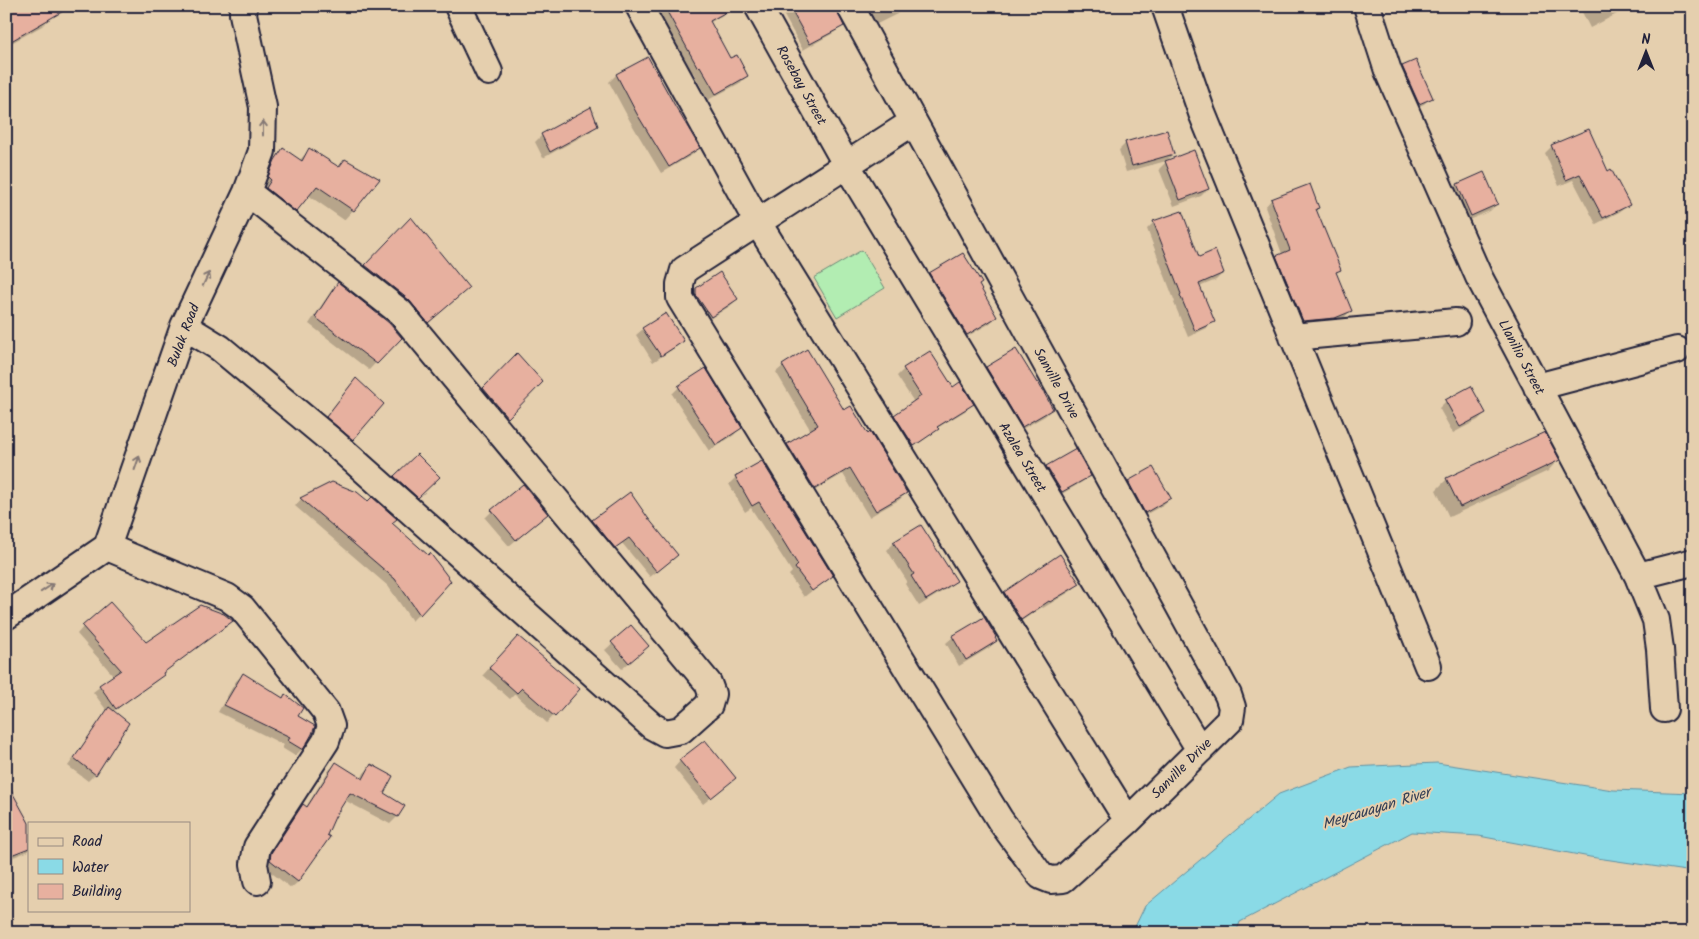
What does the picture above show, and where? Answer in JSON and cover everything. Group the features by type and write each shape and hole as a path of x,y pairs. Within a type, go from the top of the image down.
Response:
{"street":[{"name":"Bulak Road","path":"107,547 184,326 247,192 262,150 263,107 243,14 243,6"},
{"path":"458,6 489,72"},
{"path":"639,6 758,223 1128,821"},
{"name":"Rosebay Street","path":"758,6 846,164"},
{"name":"Sanville Drive","path":"758,223 684,270 680,284 680,298 1000,820 1041,876 1051,880 1063,879 1128,821 1230,720 1232,707 1228,695 850,6"},
{"path":"1165,6 1202,113 1428,666"},
{"name":"Llanilio Street","path":"1367,6 1388,70 1480,277 1638,576 1656,620 1664,709"},
{"path":"758,223 913,122"},
{"name":"Azalea Street","path":"846,164 1200,750"},
{"path":"184,326 220,348 333,442 652,726 665,733 681,730 709,705 712,694 708,683 400,312 247,192"},
{"path":"1293,337 1456,322"},
{"path":"1537,387 1676,350"},
{"path":"6,616 107,547 227,597 242,608 326,712 331,726 326,741 257,846 254,864 257,881"},
{"path":"1638,576 1693,562"}],"green space":[{"path":"862,250 885,288 837,317 814,278"}],"water":[{"name":"Meycauayan River","path":"1437,763 1613,790 1693,793 1693,872 1590,857 1479,836 1412,832 1240,922 1236,933 1132,933 1145,906 1279,794 1351,767"}],"building":[{"path":"6,6 72,6 6,44"},
{"path":"664,6 737,6 710,21 730,58 737,55 748,76 716,94 700,66 698,68"},
{"path":"789,6 835,6 844,26 810,44"},
{"path":"648,57 700,148 669,167 637,114 616,74"},
{"path":"1416,60 1433,98 1419,104 1402,66"},
{"path":"591,107 598,126 550,152 541,134"},
{"path":"1589,129 1608,171 1611,169 1630,205 1603,218 1580,174 1566,180 1551,145"},
{"path":"1167,130 1174,154 1132,166 1125,142"},
{"path":"283,148 302,161 309,148 339,167 345,159 380,179 354,211 317,186 296,212 266,188 271,180 268,177 275,160"},
{"path":"1194,150 1209,189 1180,200 1165,161"},
{"path":"1484,172 1498,204 1471,216 1457,184"},
{"path":"1310,184 1319,208 1316,209 1341,270 1336,272 1352,311 1335,318 1303,321 1276,256 1290,250 1271,199"},
{"path":"1182,211 1199,257 1215,250 1224,273 1199,284 1215,322 1195,331 1153,221"},
{"path":"411,217 469,288 428,323 409,300 365,265"},
{"path":"963,253 982,283 979,285 997,317 967,335 929,273"},
{"path":"720,272 738,299 711,317 696,295 696,288"},
{"path":"338,282 389,323 402,338 377,364 315,317"},
{"path":"666,313 684,341 661,356 642,328"},
{"path":"807,349 844,410 851,406 868,434 870,432 907,493 876,511 850,468 815,489 787,444 818,425 782,365"},
{"path":"1016,349 1053,409 1022,427 986,367"},
{"path":"930,351 953,387 960,382 974,404 937,427 939,429 914,446 894,415 921,396 903,368"},
{"path":"517,353 543,382 508,418 483,388"},
{"path":"706,368 742,428 716,445 678,386"},
{"path":"356,378 384,404 353,440 326,417"},
{"path":"1471,386 1486,413 1460,427 1445,400"},
{"path":"1545,432 1560,460 1460,507 1446,478"},
{"path":"1076,449 1091,476 1062,492 1046,466"},
{"path":"417,454 440,477 418,498 394,476"},
{"path":"762,461 833,576 812,591 795,568 798,565 759,502 752,506 735,476"},
{"path":"1153,467 1171,498 1145,513 1128,481"},
{"path":"332,482 357,492 368,501 372,497 397,519 392,523 428,555 430,553 451,581 420,615 395,579 300,498"},
{"path":"523,484 548,514 516,540 491,510"},
{"path":"630,492 678,555 657,572 629,538 615,548 592,520"},
{"path":"921,525 957,581 926,600 911,576 914,574 893,542"},
{"path":"1060,554 1080,584 1049,601 1021,620 1004,592"},
{"path":"110,602 146,642 200,605 224,614 233,621 163,673 164,675 116,709 99,685 121,670 82,626"},
{"path":"984,617 997,641 966,660 952,636"},
{"path":"631,625 649,646 629,663 611,642"},
{"path":"518,636 580,689 555,717 522,688 517,693 489,668"},
{"path":"243,673 283,698 285,694 303,708 298,716 315,726 303,750 288,741 290,737 224,705"},
{"path":"109,707 129,723 96,775 74,758"},
{"path":"705,740 736,778 711,798 679,760"},
{"path":"336,762 363,779 371,764 393,776 384,793 405,806 398,817 350,793 335,817 327,835 330,837 298,882 270,860 271,853 303,804 307,807"},
{"path":"6,781 28,822 28,848 6,857"}]}
